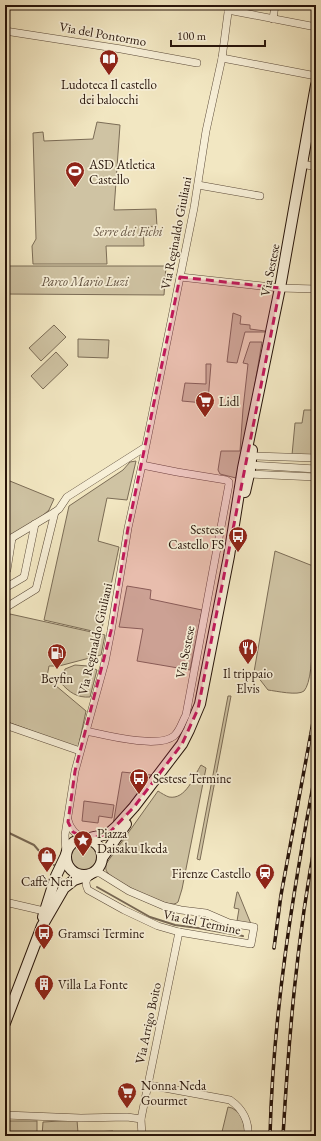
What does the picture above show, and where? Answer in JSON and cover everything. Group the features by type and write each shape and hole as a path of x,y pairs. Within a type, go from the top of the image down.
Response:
{"main road":[{"name":"Via Sestese","path":"85,839 108,834 134,807 182,744 198,709 204,690 248,440 280,288 316,85"},
{"name":"Via Sestese","path":"232,535 250,466 260,381"},
{"name":"Via Sestese","path":"102,858 127,821 134,807"},
{"path":"5,1023 42,926 64,888 74,880 91,874 100,866 102,858 101,851 91,840 85,839 76,841 71,844 68,849 56,876 44,912 42,926"},
{"path":"66,855 67,864 72,871 80,875 91,874"}],"street":[{"path":"273,19 275,5"},
{"path":"228,7 273,19 316,27"},
{"name":"Via Reginaldo Giuliani","path":"66,855 64,841 75,771 111,631 126,535 142,465 144,448 180,278 198,185 206,131 222,58 228,7"},
{"name":"Via del Pontormo","path":"5,30 198,63"},
{"path":"222,58 316,76"},
{"name":"Via Sestese","path":"303,164 308,151 316,109"},
{"path":"303,164 316,167"},
{"path":"198,185 260,196"},
{"path":"180,278 280,288 316,289"},
{"path":"238,498 250,466 248,440"},
{"path":"5,542 60,509 67,497 144,448"},
{"path":"250,466 316,458"},
{"name":"Via Sestese","path":"86,731 149,742 166,740 173,737 178,731 186,715 230,486 229,482 226,480 142,465"},
{"path":"250,466 316,469"},
{"path":"250,466 316,477"},
{"path":"5,608 36,589 55,512"},
{"path":"5,588 24,578 35,524"},
{"path":"5,571 7,570 12,538"},
{"path":"5,725 80,751"},
{"path":"68,818 71,829 85,839"},
{"name":"Via del Termine","path":"100,873 129,891 164,906 206,913 229,922 254,927 251,944 179,932 158,926 139,918 90,892 86,887 86,881 91,874 100,873"},
{"path":"5,902 44,912"},
{"name":"Via Arrigo Boito","path":"142,1136 141,1119 179,932"},
{"path":"148,1085 228,1099 244,1114 248,1126 248,1136"},
{"path":"5,1115 81,1118 127,1117 141,1119"}],"highlighted area":[{"path":"180,277 280,288 198,709 182,744 134,807 108,834 87,839 73,832 68,822 75,771 111,631 128,528"}],"green space":[{"name":"ASD Atletica Castello","path":"97,122 120,125 114,210 156,209 157,227 143,226 144,246 106,246 107,264 33,264 32,246 36,239 33,133 43,132 44,141 93,139"},
{"name":"Parco Mario Luzi","path":"5,266 166,266 164,295 5,294"},
{"path":"233,313 241,316 240,324 250,325 250,329 265,331 245,332 237,363 227,362"},
{"path":"54,325 66,337 41,361 29,348"},
{"path":"78,339 109,340 108,358 78,357"},
{"path":"250,342 262,342 243,455 236,478 220,474 218,470 221,451 240,451 248,364 243,363"},
{"path":"56,352 68,365 43,389 31,376"},
{"path":"206,364 211,364 208,401 204,401 204,403 182,401 185,383 206,384"},
{"path":"304,410 316,410 316,456 292,455 295,423 302,423"},
{"path":"136,461 127,500 107,498 98,541 119,547 101,633 44,620 69,506 123,470 130,462"},
{"path":"5,479 54,499 49,510 5,549"},
{"path":"275,551 313,566 313,632 311,669 308,683 304,691 297,693 268,690 254,672"},
{"path":"127,586 151,590 150,599 202,610 190,670 137,661 143,629 119,627"},
{"path":"10,614 105,635 101,655 59,666 49,666 46,682 55,685 86,711 78,748 5,721 5,634"},
{"path":"75,665 88,666 97,670 90,697 74,694 61,683 65,669"},
{"path":"228,696 231,696 200,860 197,859"},
{"path":"201,765 206,768 182,889 178,902 175,904 166,903 149,897 129,887 108,873 106,871 106,864 158,791 169,797 180,795 189,786"},
{"path":"122,772 152,775 113,825"},
{"path":"84,801 114,805 112,818 99,816 98,823 82,821"},
{"name":"Piazza Daisaku Ikeda","path":"83,841 93,846 98,856 93,866 83,871 73,866 68,856 73,846"},
{"path":"237,892 251,924 237,921 239,909 234,908"},
{"path":"228,1107 241,1114 247,1136 221,1136"},
{"path":"77,1120 78,1133 113,1131 113,1136 42,1136 43,1122"},
{"path":"5,1121 37,1121 37,1136 5,1136"}],"waterway":[{"path":"5,831 34,845 46,859 54,865"},
{"path":"97,887 150,917 175,925 243,936"}],"railway":[{"path":"274,948 281,895 316,706"},
{"path":"270,1136 275,1044 280,998 292,907 316,770"},
{"path":"283,1136 288,1061 299,950 309,875 316,838"}],"place":[{"name":"Ludoteca Il castello dei balocchi","path":"109,76"},
{"name":"ASD Atletica Castello","path":"75,188"},
{"name":"Lidl","path":"205,418"},
{"name":"Sestese Castello FS","path":"238,553"},
{"name":"Il trippaio Elvis","path":"248,665"},
{"name":"Beyfin","path":"57,670"},
{"name":"Sestese Termine","path":"139,795"},
{"name":"Piazza Daisaku Ikeda","path":"83,857"},
{"name":"Caffè Neri","path":"47,873"},
{"name":"Firenze Castello","path":"265,890"},
{"name":"Gramsci Termine","path":"44,950"},
{"name":"Villa La Fonte","path":"44,1001"},
{"name":"Nonna Neda Gourmet","path":"127,1109"}],"park label":[{"name":"Serre dei Fichi","path":"128,231"}]}
